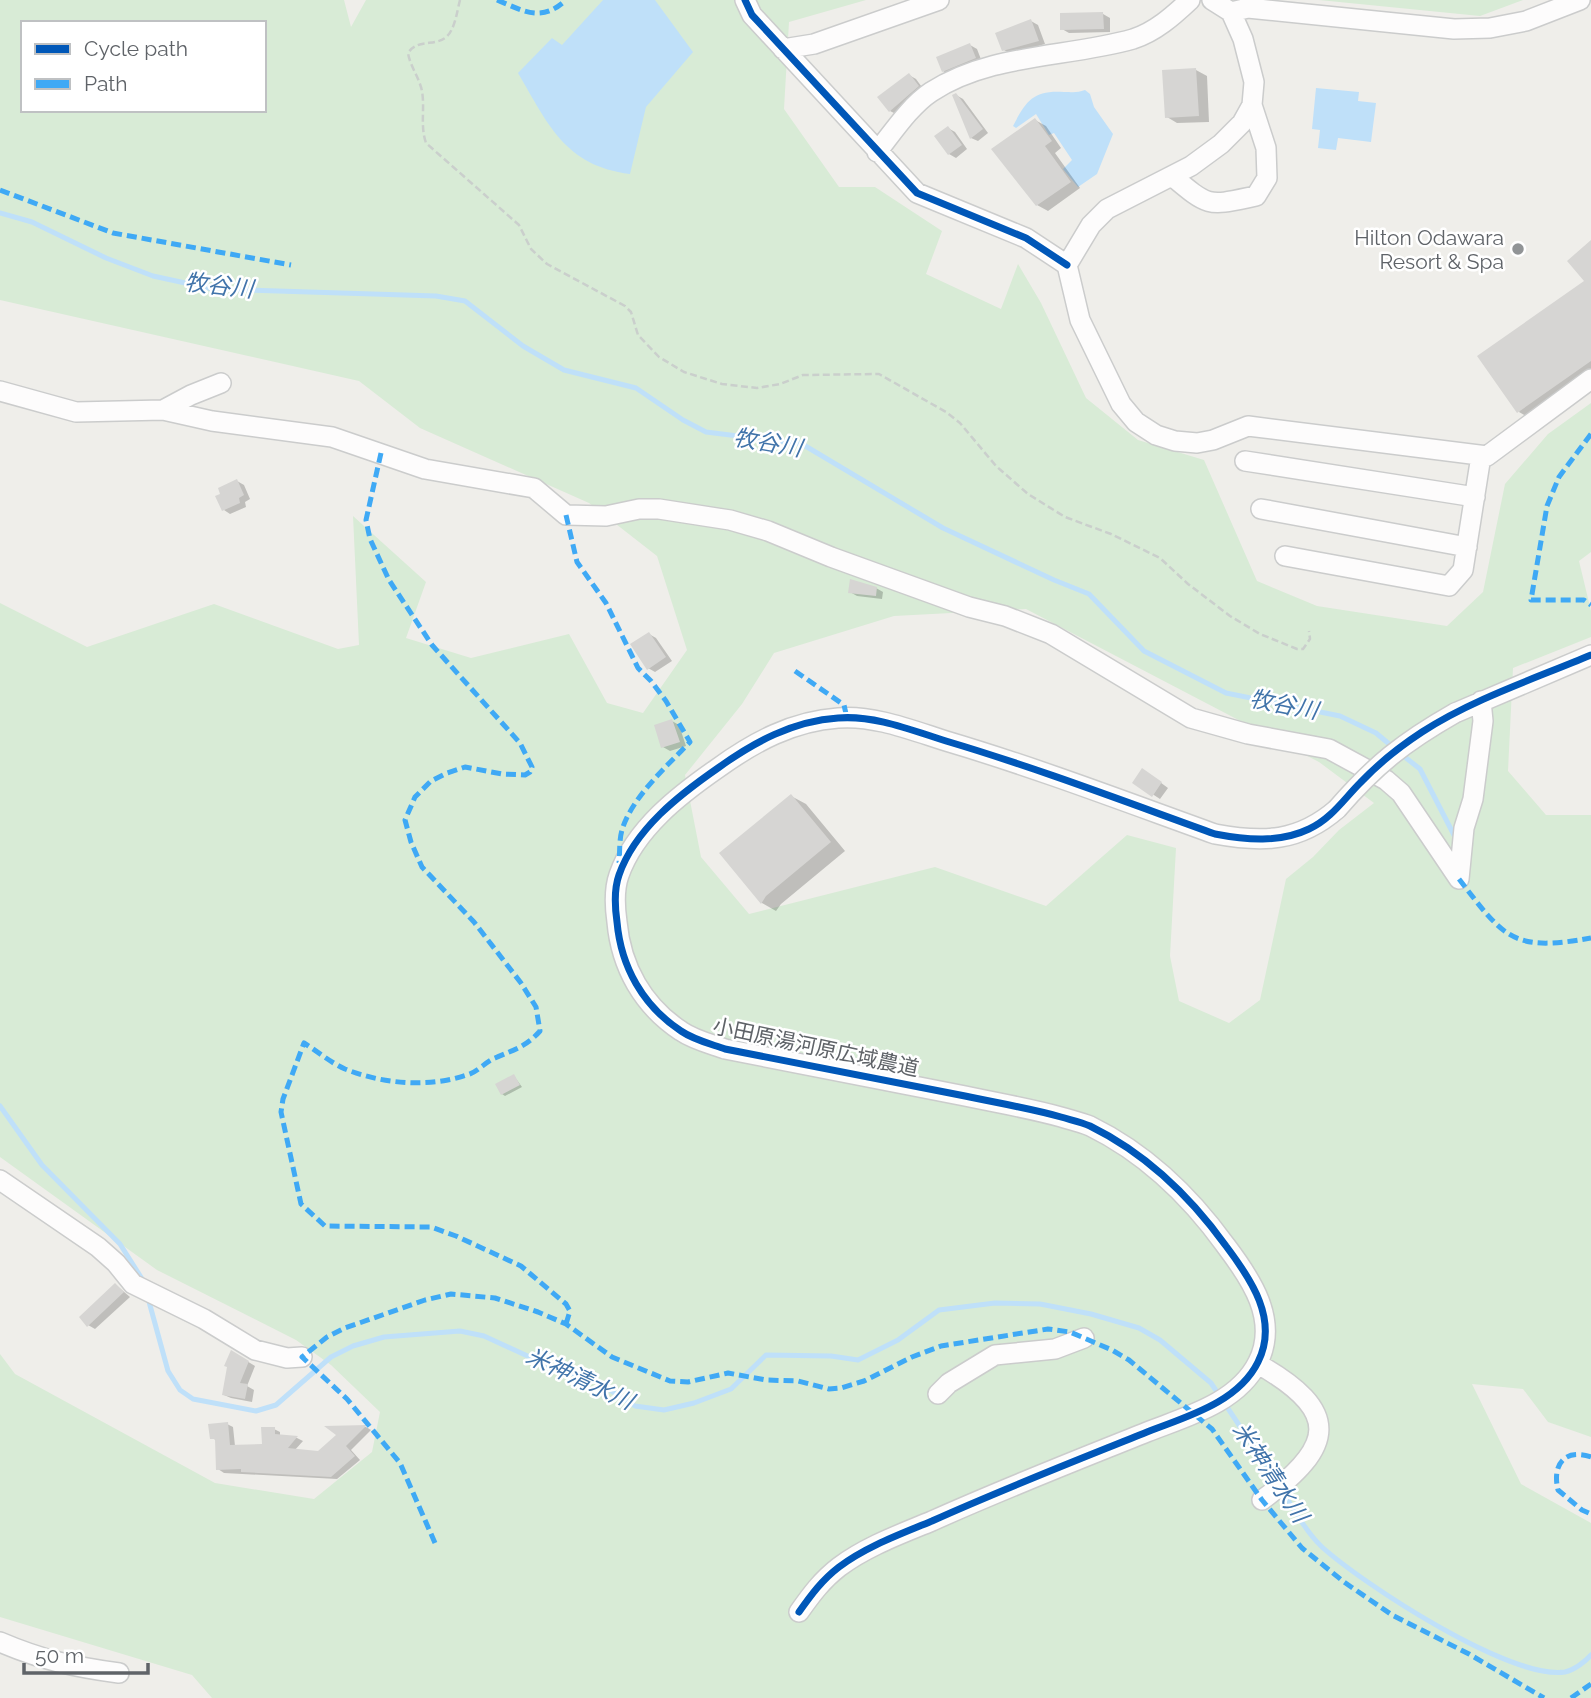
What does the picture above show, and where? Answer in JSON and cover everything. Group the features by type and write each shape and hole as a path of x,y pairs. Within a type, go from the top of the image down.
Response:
{"street":[{"path":"745,0 752,15 917,193 1026,238 1067,265 1080,320 1121,404 1136,422 1156,435 1197,443 1213,440 1248,426 1487,456 1591,379"},
{"path":"783,49 814,44 939,0"},
{"path":"877,152 901,121 930,93 967,74 1023,58 1135,38 1169,20 1190,0"},
{"path":"1172,176 1198,198 1216,204 1256,196 1266,178 1266,148 1252,105 1254,82 1243,39 1231,12 1212,0"},
{"path":"1231,12 1248,8 1454,29 1490,28 1526,20 1580,0"},
{"path":"1067,265 1091,225 1107,209 1191,166 1222,144 1242,123 1252,105"},
{"path":"163,410 221,383"},
{"path":"0,391 76,412 163,410 212,421 332,437 425,469 534,488 566,515 606,516 639,509 659,509 730,520 768,531 969,607 1020,621 1067,643 1191,718 1248,734 1329,749 1386,780 1401,793 1459,879 1464,828 1474,799 1483,721 1481,701"},
{"path":"1285,556 1450,586 1463,570 1482,456"},
{"path":"1245,461 1475,498"},
{"path":"1261,509 1467,547"},
{"name":"小田原湯河原広域農道","path":"799,1612 815,1588 867,1549 1207,1408 1231,1392 1258,1364 1266,1342 1266,1325 1262,1307 1248,1276 1213,1227 1178,1188 1143,1159 1127,1146 1087,1124 1035,1110 725,1049 683,1032 653,1008 634,984 618,932 615,908 618,877 627,856 641,836 684,792 743,751 777,733 810,721 841,717 879,721 967,747 1215,834 1241,839 1291,835 1309,830 1337,809 1392,753 1455,713 1591,655"},
{"path":"0,1180 98,1247 133,1284 204,1319 255,1350 287,1358 302,1357"},
{"path":"937,1394 948,1383 995,1355 1055,1349 1084,1338"},
{"path":"1258,1364 1282,1377 1301,1393 1312,1407 1319,1431 1317,1443 1303,1465 1265,1497"},
{"path":"0,1642 36,1657 65,1665 119,1673"}],"path":[{"path":"460,0 450,32 444,39 417,45 410,48 408,53 421,88 422,127 426,143 519,225 530,249 547,264 616,300 631,312 638,335 659,358 702,378 757,388 780,384 803,375 879,374 946,412 960,423 996,466 1028,494 1065,517 1111,534 1160,558 1188,584 1240,622 1297,649 1303,649 1308,644 1310,631"}],"green space":[{"path":"0,0 344,0 351,27 366,0 866,0 789,22 784,109 839,187 875,187 942,231 926,274 1001,309 1018,264 1041,303 1086,398 1138,440 1204,460 1257,581 1317,606 1447,626 1483,592 1505,484 1548,434 1591,403 1591,552 1579,561 1591,611 1591,637 1513,668 1508,771 1546,815 1591,815 1591,1437 1548,1422 1523,1389 1472,1384 1521,1484 1591,1523 1591,1698 212,1698 192,1675 0,1617 0,1354 15,1374 215,1483 314,1499 372,1452 380,1412 331,1365 296,1340 157,1270 0,1157 0,603 87,647 214,604 338,649 359,645 353,516 426,582 406,638 471,658 569,634 607,703 643,713 687,650 657,556 589,503 420,428 359,381 0,300","holes":["1026,609 1319,762 1374,803 1339,830 1313,857 1286,879 1260,1000 1229,1023 1179,1001 1170,956 1176,848 1127,835 1046,906 935,867 749,914 701,857 685,775 742,704 774,653 894,616"]},
{"path":"1319,0 1523,0 1480,16"}],"water":[{"path":"603,0 655,0 693,52 646,107 630,174 589,162 574,152 549,125 518,73 552,38 562,45"},
{"path":"1316,88 1359,92 1358,101 1376,103 1371,142 1338,138 1336,150 1318,148 1320,130 1312,129"},
{"path":"1085,90 1113,134 1097,174 1078,187 1063,169 1072,160 1054,133 1049,135 1036,114 1016,128 1013,126 1022,110 1038,95"}],"building":[{"path":"1103,12 1104,29 1060,30 1060,13"},
{"path":"1031,19 1039,41 1002,51 995,33"},
{"path":"970,43 976,58 942,72 936,57"},
{"path":"1196,68 1199,116 1165,118 1162,70"},
{"path":"909,73 919,86 889,112 877,97"},
{"path":"956,93 983,129 970,139 952,95"},
{"path":"1035,118 1052,141 1045,146 1071,182 1036,206 991,149"},
{"path":"948,126 962,145 948,155 934,136"},
{"path":"1591,240 1591,361 1517,413 1477,356 1584,281 1567,261"},
{"path":"237,479 244,495 239,498 240,503 222,511 215,496 220,494 218,488"},
{"path":"850,579 877,587 876,596 848,593"},
{"path":"649,632 666,657 647,670 630,644"},
{"path":"672,719 680,742 661,748 654,725"},
{"path":"1142,768 1162,782 1152,797 1132,783"},
{"path":"791,794 831,842 766,896 761,904 719,853"},
{"path":"514,1074 520,1085 501,1095 495,1084"},
{"path":"115,1283 124,1292 87,1327 79,1317"},
{"path":"231,1350 249,1361 240,1383 248,1384 245,1399 222,1395 227,1367 224,1366"},
{"path":"228,1422 230,1445 262,1444 261,1427 275,1427 275,1434 298,1436 288,1448 318,1451 336,1435 324,1426 367,1425 346,1446 355,1456 331,1477 241,1472 241,1469 216,1470 215,1439 210,1439 208,1424"}],"waterway":[{"name":"牧谷川","path":"0,213 32,222 106,258 153,276 213,289 436,296 465,301 523,346 564,370 636,388 706,432 802,444 943,528 1089,594 1144,651 1226,693 1340,716 1376,733 1394,748"},
{"name":"牧谷川","path":"1401,754 1420,769 1456,839"},
{"name":"米神清水川","path":"0,1106 42,1165 120,1244 144,1282"},
{"name":"米神清水川","path":"148,1298 168,1371 180,1390 193,1399 256,1411 276,1405 331,1357 353,1346 384,1337 460,1331 484,1336 547,1365 597,1382 635,1406 664,1410 694,1403 731,1389 766,1355 831,1356 858,1360 898,1340 939,1310 995,1303 1040,1304 1091,1314 1139,1328 1160,1340 1211,1383 1277,1482"},
{"name":"米神清水川","path":"1282,1490 1305,1527 1322,1547 1402,1605 1475,1646 1540,1670 1565,1672 1591,1655"}],"marked path":[{"path":"497,0 532,13 548,11 566,0"},
{"path":"0,190 113,233 291,265"},
{"path":"1591,434 1559,477 1547,506 1531,600 1584,600 1591,605"},
{"path":"381,453 366,520 370,539 389,580 432,645 520,743 532,767 525,775 465,767 431,781 415,797 405,820 411,842 422,867 474,922 521,983 536,1007 540,1031 524,1044 491,1060 471,1074 421,1083 390,1081 360,1074 340,1066 304,1043 283,1099 281,1112 301,1204 325,1226 431,1227 456,1236 521,1266 566,1304 570,1311 566,1324"},
{"path":"566,515 577,562 606,603 638,668 666,701 690,742 651,783 634,806 622,830 619,863"},
{"path":"795,671 844,705 847,718"},
{"path":"1459,879 1488,916 1513,936 1544,943 1591,938"},
{"path":"435,1543 400,1463 347,1399 302,1357 327,1337 345,1328 425,1300 451,1294 495,1298 538,1312 566,1324 612,1357 670,1381 688,1382 728,1373 766,1380 798,1381 829,1389 864,1381 941,1346 1048,1329 1070,1332 1129,1360 1212,1429 1262,1500 1302,1548 1344,1582 1392,1615 1469,1654 1544,1698"},
{"path":"1591,1457 1567,1457 1562,1461 1557,1473 1558,1490 1591,1514"},
{"path":"1571,1698 1591,1684"}],"cycle path":[{"path":"745,0 752,15 917,193 1026,238 1067,265"},
{"path":"799,1612 833,1572 873,1547 1012,1486 1194,1414 1224,1398 1238,1388 1258,1362 1264,1346 1264,1316 1245,1272 1182,1193 1129,1149 1090,1126 1025,1108 725,1049 691,1037 668,1021 636,984 623,954 616,917 617,880 626,858 647,828 688,790 760,742 805,723 852,718 892,724 980,751 1215,834 1251,839 1286,837 1324,820 1397,749 1442,720 1504,690 1591,655"}],"place":[{"name":"Hilton Odawara Resort & Spa","path":"1518,249"}]}
